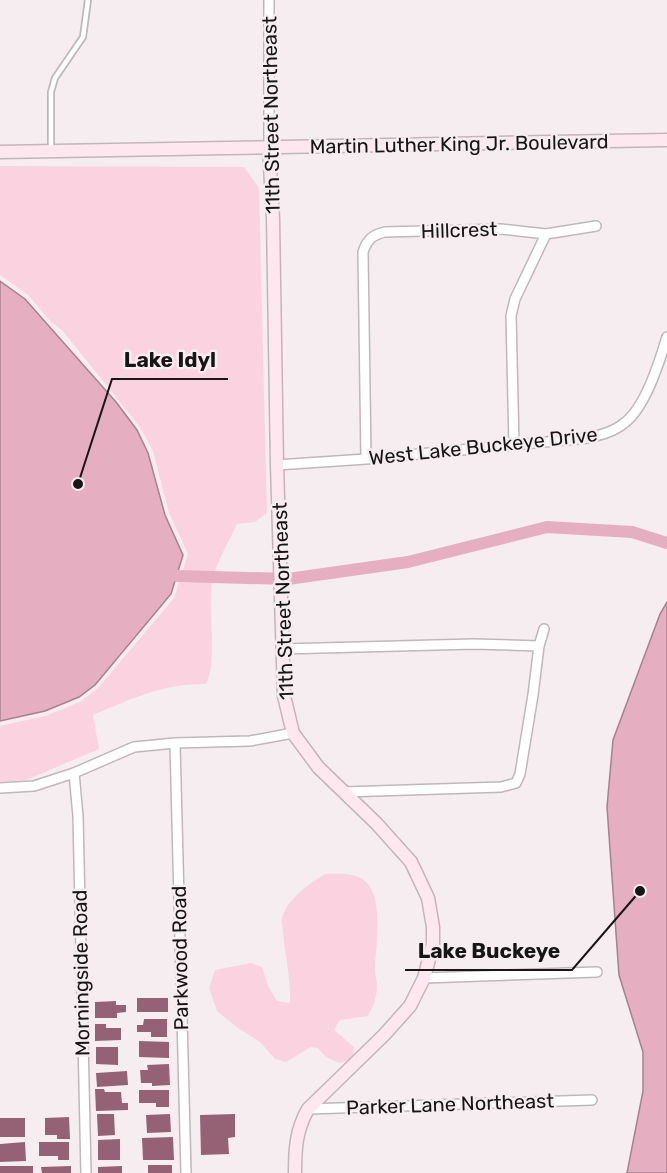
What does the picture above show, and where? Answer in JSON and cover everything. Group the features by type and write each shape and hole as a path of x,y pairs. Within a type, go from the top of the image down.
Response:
{"street":[{"name":"11th Street Northeast","path":"269,0 269,148 273,219 284,696 293,733 318,767 405,854 424,886 434,927 433,944 424,978 410,1006 384,1035 308,1109 299,1125 295,1173"},
{"name":"Martin Luther King Jr. Boulevard","path":"0,152 667,140"},
{"name":"Hillcrest","path":"366,459 363,252 372,237 385,232 501,229 546,234 596,226"},
{"path":"514,445 511,316 515,299 546,234"},
{"name":"West Lake Buckeye Drive","path":"277,465 366,459 588,438 605,434 625,424 646,395 667,337"},
{"path":"344,792 501,787 516,783 525,751 539,646 544,629"},
{"path":"282,649 483,644 539,646"},
{"path":"0,788 34,786 74,773 134,747 175,743 250,741 293,733"},
{"name":"Parkwood Road","path":"175,743 186,1173"},
{"name":"Morningside Road","path":"74,773 78,816 86,1173"},
{"path":"424,978 597,972"},
{"name":"Parker Lane Northeast","path":"308,1109 592,1100"}],"lane":[{"path":"51,151 53,85 66,60 83,37 88,0"}],"shaded area":[{"path":"0,166 244,167 259,188 267,513 255,522 237,524 217,565 211,592 212,661 206,684 162,689 93,715 99,749 26,780 0,782 0,726 45,716 80,702 98,688 174,598 188,554 169,513 153,451 140,427 62,330 51,322 28,295 0,275"},
{"path":"0,281 25,299 116,402 137,430 148,453 165,515 183,555 171,594 95,685 79,697 45,711 0,721"},
{"path":"667,602 667,1173 627,1173 643,1091 643,1052 619,975 607,807 613,740 660,614"},
{"path":"325,874 356,876 365,881 371,889 375,899 378,924 376,996 368,1016 340,1020 334,1030 354,1047 353,1057 350,1060 339,1063 326,1057 318,1048 311,1047 286,1062 275,1059 260,1042 217,1011 209,988 215,970 251,963 262,967 268,986 277,1001 290,1003 282,918 294,898"}],"building":[{"path":"137,998 168,998 168,1012 137,1012"},
{"path":"116,1001 116,1005 126,1005 126,1012 117,1013 117,1018 95,1018 95,1002"},
{"path":"144,1019 167,1019 167,1037 151,1037 151,1032 137,1032 137,1025 143,1025"},
{"path":"95,1024 106,1024 106,1028 121,1028 121,1040 95,1041"},
{"path":"139,1041 169,1042 169,1058 139,1057"},
{"path":"96,1047 118,1047 118,1065 96,1064"},
{"path":"169,1064 170,1085 152,1086 152,1083 141,1083 140,1070 148,1070 147,1065"},
{"path":"127,1071 128,1085 97,1087 96,1073"},
{"path":"95,1089 104,1089 105,1092 121,1092 122,1103 128,1103 128,1110 96,1111"},
{"path":"139,1090 169,1090 169,1107 156,1107 156,1103 139,1103"},
{"path":"97,1114 114,1114 115,1135 98,1136"},
{"path":"170,1114 171,1132 147,1133 146,1115"},
{"path":"235,1114 235,1137 228,1138 229,1154 201,1155 200,1115"},
{"path":"69,1117 70,1139 57,1139 57,1135 45,1135 45,1118"},
{"path":"0,1118 25,1118 25,1137 0,1137"},
{"path":"173,1137 174,1160 143,1160 142,1138"},
{"path":"120,1139 120,1160 98,1160 98,1140"},
{"path":"25,1142 26,1161 0,1162 0,1144"},
{"path":"39,1142 69,1142 69,1160 58,1160 58,1156 39,1156"},
{"path":"148,1165 172,1165 172,1173 148,1173"},
{"path":"0,1166 33,1166 33,1173 0,1173"},
{"path":"71,1166 71,1173 42,1173 41,1167"},
{"path":"122,1166 122,1173 98,1173 98,1167"}],"waterway":[{"path":"177,576 288,579 408,562 547,527 632,532 667,543"}],"place":[{"name":"Lake Idyl","path":"78,484"},
{"name":"Lake Buckeye","path":"640,891"}]}
